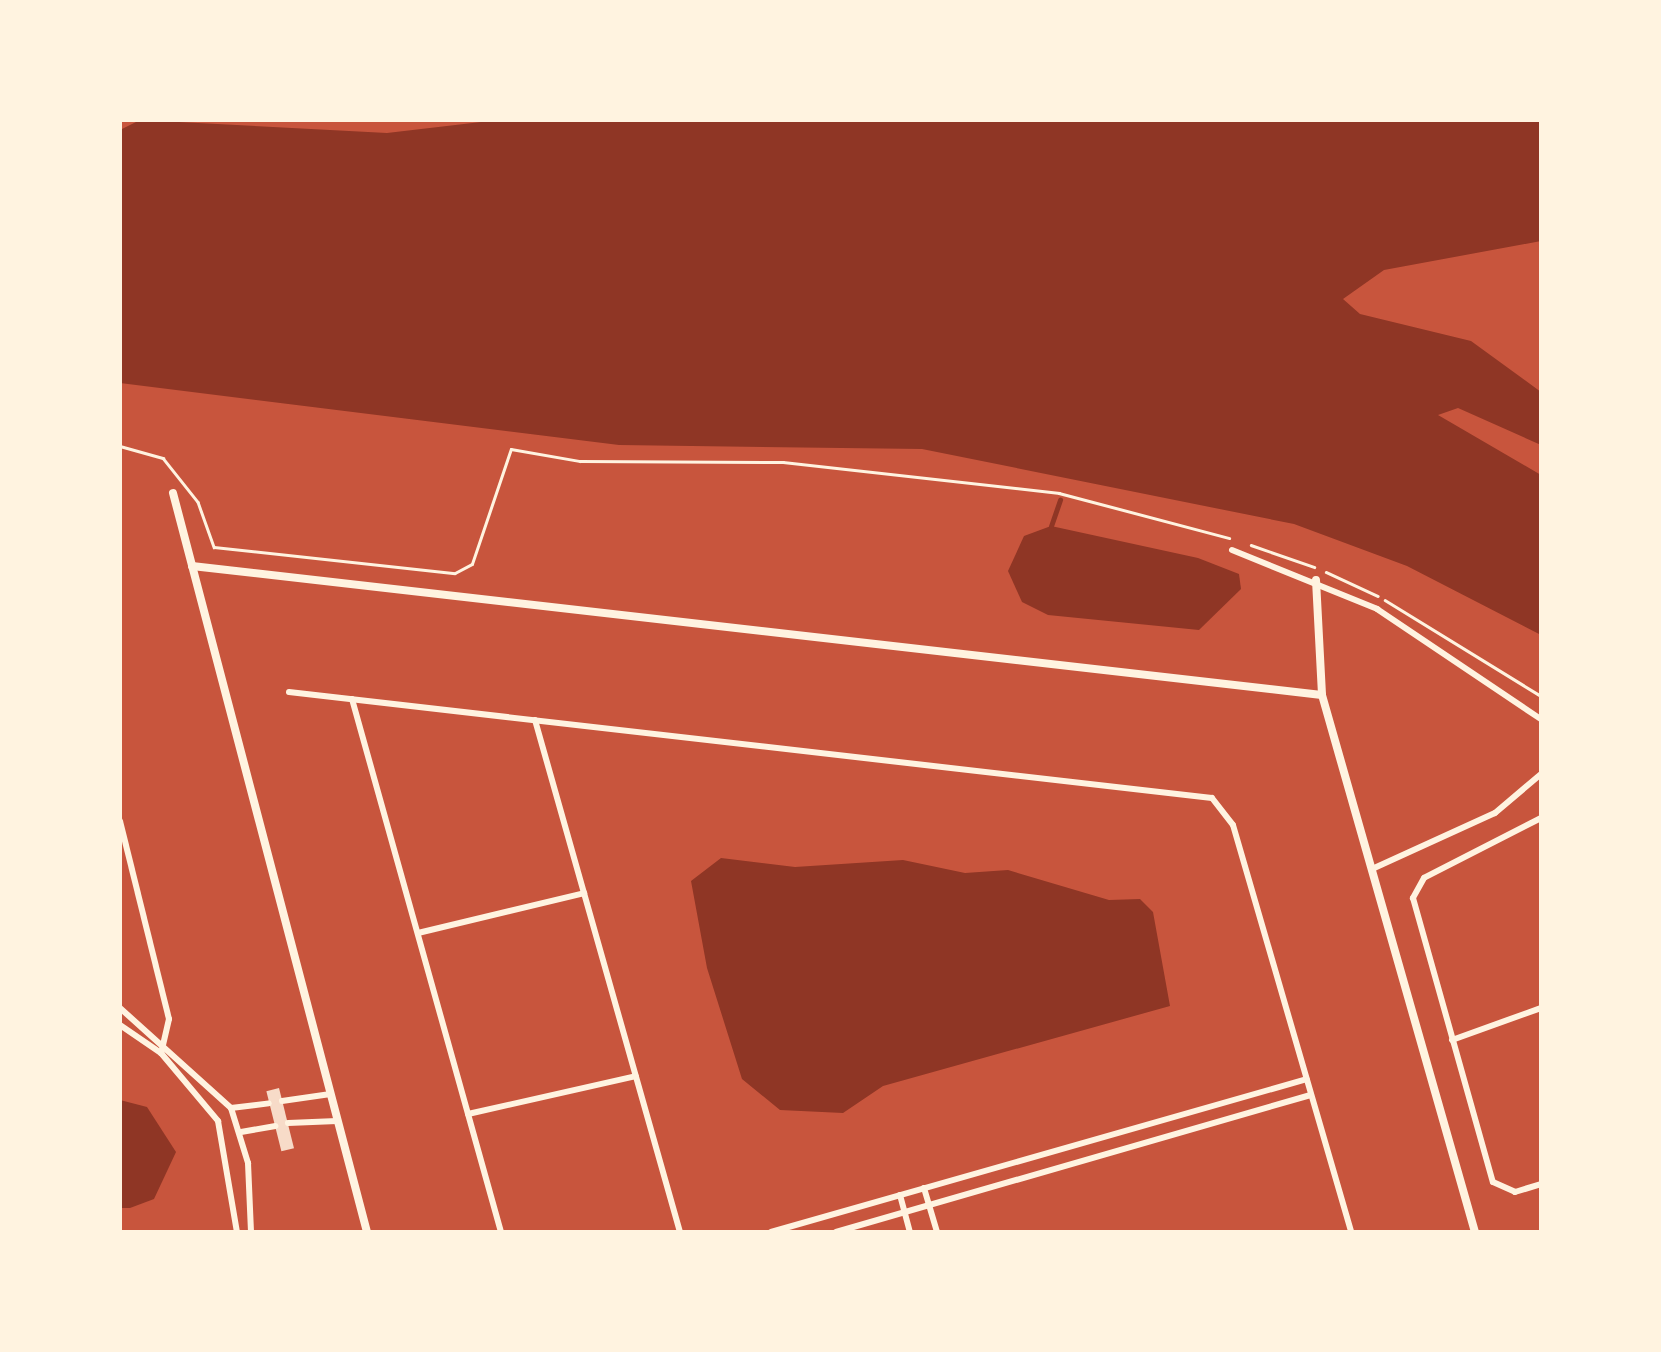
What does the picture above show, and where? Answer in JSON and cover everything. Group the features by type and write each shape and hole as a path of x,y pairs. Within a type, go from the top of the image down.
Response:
{"street":[{"path":"173,493 367,1232"},
{"path":"1232,550 1316,580 1408,627 1541,720"},
{"path":"192,566 1322,695"},
{"path":"1316,580 1322,695 1475,1232"},
{"path":"290,692 1212,798 1234,825 1351,1232"},
{"path":"352,699 502,1232"},
{"path":"535,720 680,1232"},
{"path":"1372,869 1494,813 1541,774"},
{"path":"1541,818 1424,878 1414,892 1493,1182 1509,1191 1541,1184"},
{"path":"120,820 170,1020 167,1042 160,1053"},
{"path":"418,933 584,892"},
{"path":"120,1008 167,1042 231,1108 241,1132 251,1232"},
{"path":"1452,1040 1541,1008"},
{"path":"120,1025 160,1053 222,1130 237,1232"},
{"path":"468,1114 636,1076"},
{"path":"771,1232 1307,1080"},
{"path":"282,1101 330,1094"},
{"path":"836,1232 1312,1095"},
{"path":"231,1108 269,1103"},
{"path":"288,1123 338,1121"},
{"path":"241,1132 275,1126"},
{"path":"924,1188 937,1232"},
{"path":"900,1195 910,1232"}],"path":[{"path":"120,446 163,458 201,506 214,546 455,574 472,564 508,450 580,461 783,462 1081,497 1345,580 1541,696"}],"shaded area":[{"path":"140,120 387,133 498,120 1541,120 1541,241 1384,270 1343,299 1360,314 1471,341 1541,392 1541,445 1458,408 1438,415 1541,475 1541,635 1407,566 1294,524 922,449 619,445 120,383 120,130"},
{"path":"1051,526 1198,558 1239,574 1241,589 1199,630 1048,615 1022,602 1008,571 1024,536"},
{"path":"721,858 795,867 903,860 965,873 1008,870 1109,900 1140,899 1153,912 1170,1006 883,1086 843,1113 780,1110 742,1079 707,968 691,881"},
{"path":"120,1100 147,1107 176,1152 154,1199 130,1208 120,1208"}],"building":[{"path":"279,1088 294,1148 281,1151 266,1091"}],"waterway":[{"path":"1051,526 1060,500"}]}
